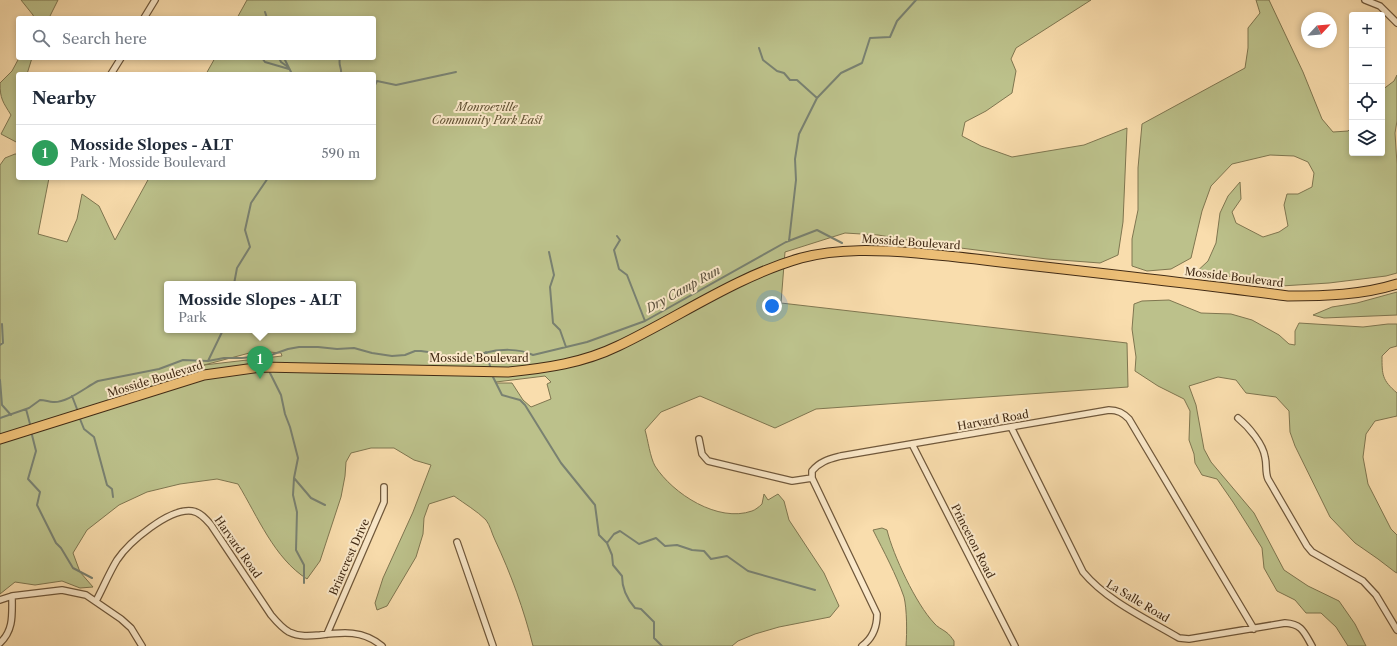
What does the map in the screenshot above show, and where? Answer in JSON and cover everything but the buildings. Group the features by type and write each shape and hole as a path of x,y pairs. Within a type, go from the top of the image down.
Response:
{"main road":[{"name":"Mosside Boulevard","path":"0,439 204,375 261,367 508,372 546,368 577,361 618,346 743,280 775,267 802,258 840,251 876,250 951,256 1288,296 1318,297 1363,292 1397,284"}],"street":[{"path":"145,16 155,0"},
{"path":"1365,0 1380,6 1397,23"},
{"path":"112,72 119,60"},
{"name":"Harvard Road","path":"812,478 812,471 818,465 825,460 841,456 1116,410 1129,419 1254,629"},
{"path":"1238,418 1247,425 1263,450 1266,463 1265,474 1307,546 1312,552 1363,581 1376,595 1397,630"},
{"name":"La Salle Road","path":"1011,427 1076,560 1083,572 1093,584 1106,595 1179,638 1195,638 1285,623 1298,625 1312,646"},
{"path":"699,438 702,454 705,459 714,463 792,481 812,478 877,614 875,628 867,642 862,646"},
{"name":"Princeton Road","path":"912,444 1015,646"},
{"name":"Briarcrest Drive","path":"327,634 384,502 384,487"},
{"name":"Harvard Road","path":"96,601 117,560 130,544 147,530 174,514 183,511 193,511 199,514 211,525 279,624 290,632 301,635 354,633 367,636 382,646"},
{"path":"457,542 493,646"},
{"path":"0,600 12,596 62,590 86,595 121,618 131,628 142,646"},
{"path":"0,643 6,638 10,630 12,621 12,596"}],"green space":[{"path":"21,0 58,0 50,16 33,15"},
{"name":"Monroeville Community Park East","path":"247,0 1091,0 1016,48 1011,59 1016,71 1012,93 986,111 965,122 962,136 981,146 1012,157 1084,145 1127,128 1123,222 1118,255 1100,263 1047,259 937,245 878,235 845,233 785,252 781,303 1127,343 1128,387 816,409 775,428 700,396 661,412 645,430 653,462 673,487 698,504 725,513 739,514 752,511 762,504 764,494 768,500 778,494 784,501 789,520 824,573 839,606 830,617 779,627 755,634 738,641 732,646 533,646 517,592 489,524 479,514 454,496 429,504 424,518 423,534 416,557 387,606 377,610 375,603 383,578 413,512 431,465 414,460 394,448 371,448 351,453 346,462 341,497 320,561 307,579 285,560 276,548 238,484 217,479 180,484 147,492 119,505 87,530 73,553 80,572 93,587 80,588 62,581 35,585 15,582 0,594 0,165 5,158 16,154 16,180 49,180 38,234 67,242 77,219 82,194 99,206 115,240 148,180 376,180 376,72 207,72 214,60 376,60 376,16 238,16","holes":["257,351 281,353 282,356 204,365","545,376 551,382 547,384 551,399 531,407 523,400 512,383 496,382"]},
{"path":"1256,0 1269,0 1303,72 1322,119 1333,132 1349,130 1349,156 1385,156 1385,88 1394,81 1397,75 1397,121 1395,133 1397,164 1397,273 1386,276 1329,283 1281,286 1227,276 1192,276 1208,261 1216,243 1220,213 1228,196 1240,182 1241,199 1232,212 1236,223 1263,237 1279,232 1288,226 1284,205 1287,194 1298,194 1312,187 1314,173 1308,162 1294,156 1270,155 1232,164 1211,186 1202,211 1191,258 1171,269 1147,271 1132,266 1132,239 1138,210 1138,168 1142,124 1245,68 1248,48 1248,28 1260,13"},
{"path":"18,60 31,60 28,72 16,72 16,142 1,134 11,115 2,100 0,83 12,71"},
{"path":"1397,292 1397,315 1324,318 1313,315 1332,307 1357,303"},
{"path":"1169,300 1201,313 1231,314 1252,320 1279,335 1289,344 1295,345 1295,331 1299,323 1363,327 1397,324 1397,346 1390,348 1382,356 1382,368 1386,381 1397,393 1397,416 1375,421 1366,434 1363,457 1368,484 1391,529 1397,535 1397,573 1355,543 1330,517 1295,446 1290,432 1289,411 1276,397 1246,393 1236,380 1218,377 1189,386 1196,405 1204,449 1211,462 1254,513 1284,570 1308,586 1339,601 1355,624 1366,646 1348,646 1336,627 1321,613 1306,613 1295,600 1277,591 1264,568 1262,548 1233,502 1217,479 1202,475 1195,463 1194,454 1189,440 1190,411 1184,399 1158,386 1135,371 1136,357 1132,329 1134,304 1142,301"},
{"path":"882,528 887,530 894,552 906,579 920,604 935,624 951,637 954,641 954,646 906,646 906,608 904,597 894,571 873,530"}],"waterway":[{"path":"789,241 796,180 795,159 799,134 817,98 841,73 862,63 870,38 890,37 897,21 916,0"},
{"path":"265,12 266,16"},
{"path":"759,48 763,60 777,71 784,73 790,80 797,80 817,98"},
{"path":"264,60 265,62 289,69"},
{"path":"280,60 288,67"},
{"path":"285,60 291,72"},
{"path":"340,60 341,72"},
{"path":"376,83 377,81 396,85 456,72"},
{"path":"235,281 237,268 250,247 245,230 251,203 267,180"},
{"name":"Dry Camp Run","path":"0,418 29,408 40,400 53,402 64,400 98,381 159,369 183,360 208,361 224,358 271,355 299,347 337,349 354,348 392,356 405,355 415,351 421,351 455,358 463,358 502,350 522,351 533,355 587,342 645,321 786,242 817,230 842,243"},
{"name":"Dry Camp Run","path":"617,236 620,240 614,250 619,269 627,275 645,321"},
{"path":"549,252 554,275 550,287 553,323 560,330 566,347"},
{"path":"0,345 3,343 2,324"},
{"path":"208,361 222,333"},
{"path":"486,352 490,366"},
{"path":"262,356 265,362"},
{"path":"270,373 281,395 298,458 294,478 293,495 297,512 296,550 304,565 304,583"},
{"path":"493,377 502,395 520,400 525,405 561,463 595,505 599,535 607,543 612,555 613,565 622,576 627,597 635,608 641,609 654,622 654,638 662,646"},
{"path":"0,380 2,405 11,415"},
{"path":"72,396 77,409"},
{"path":"26,409 30,424"},
{"path":"80,419 84,429 94,437 107,485 112,489 113,497"},
{"path":"32,435 36,451 28,479 40,492 37,505 56,543 61,548 73,568 92,578"},
{"path":"294,478 311,498 325,505"},
{"path":"607,543 614,534 620,531 639,544 656,538 665,546 677,545 692,550 704,551 711,559 727,556 748,571 815,590"}],"place":[{"name":"Mosside Slopes - ALT","path":"260,379"}]}
